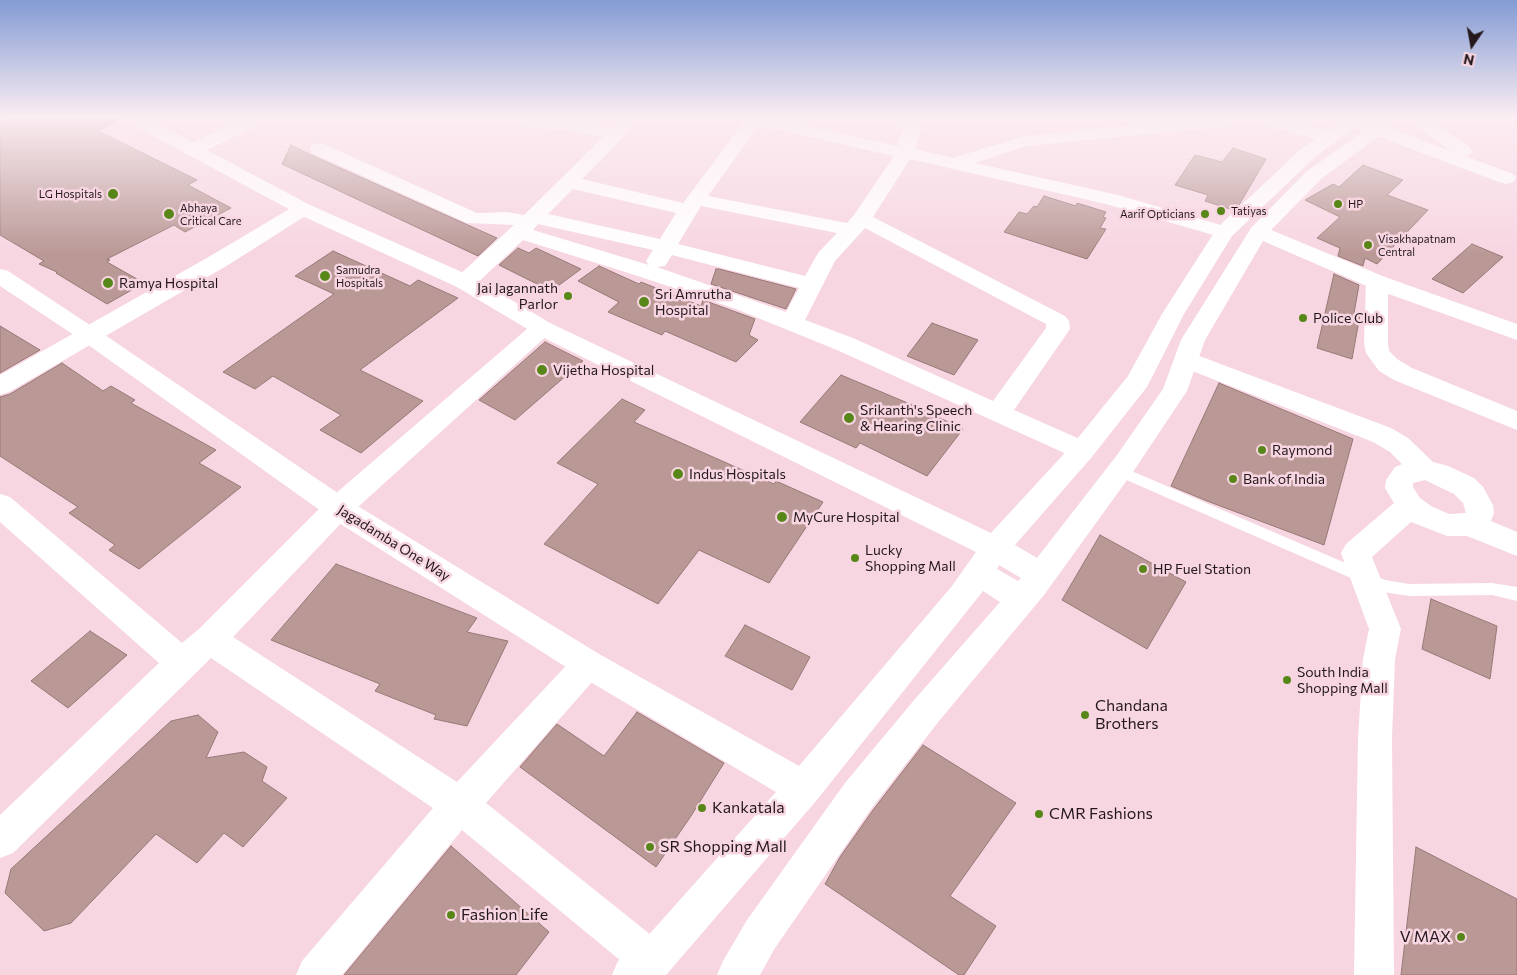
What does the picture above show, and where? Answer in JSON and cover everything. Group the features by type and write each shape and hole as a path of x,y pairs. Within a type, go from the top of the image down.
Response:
{"street":[{"path":"217,164 303,209 465,282 542,328 987,561 1031,587"},
{"path":"351,164 474,219 507,218 527,224 650,272 744,304 846,344 1082,452"},
{"path":"465,282 527,224 587,164"},
{"path":"650,272 692,204 721,164"},
{"path":"792,323 826,258 856,225 898,164"},
{"path":"958,164 1111,199 1224,232"},
{"path":"210,639 460,804 642,968 803,788 963,595 987,561 1082,452 1138,381 1173,314 1224,232 1296,164"},
{"path":"737,975 761,934 858,796 1031,587 1120,472 1175,390 1193,340 1258,232 1314,175 1328,164"},
{"path":"1471,164 1511,182"},
{"path":"1482,164 1511,182"},
{"path":"569,182 692,204 856,225 1048,315 1057,322 1058,329 998,413"},
{"path":"0,386 220,260 303,209"},
{"path":"527,224 667,247 812,285"},
{"path":"1258,232 1377,282 1517,332"},
{"name":"Jagadamba One Way","path":"0,276 88,334 338,508 588,664 803,788"},
{"path":"1377,282 1376,343 1378,353 1388,365 1404,374 1517,421"},
{"path":"0,840 182,663 210,639 338,508 542,328"},
{"path":"1186,359 1382,435 1398,445 1425,470"},
{"path":"1469,525 1477,520 1480,513 1479,504 1473,495 1452,478 1425,470 1405,474 1400,480 1399,488 1410,506 1420,514 1446,525 1469,525 1517,544"},
{"path":"0,505 182,663"},
{"path":"1374,975 1375,738 1379,659 1385,629 1356,553 1410,506"},
{"path":"316,975 460,804 588,664"}],"lane":[{"path":"1120,472 1383,586 1409,590 1492,589 1517,594"}],"building":[{"path":"0,164 164,164 197,180 188,185 231,208 185,232 174,225 107,259 110,260 107,262 144,283 107,304 57,272 39,264 44,261 0,235"},
{"path":"282,164 330,164 497,238 478,256"},
{"path":"1189,164 1263,164 1239,205 1234,203 1230,209 1205,201 1208,195 1175,185"},
{"path":"1363,165 1403,180 1387,195 1428,210 1377,264 1365,258 1363,266 1338,256 1340,248 1317,238 1340,217 1305,200 1333,184 1339,187"},
{"path":"1044,196 1076,206 1077,203 1106,212 1103,217 1106,218 1100,228 1106,229 1087,259 1004,232 1019,212 1027,214 1034,206 1037,207"},
{"path":"1472,244 1503,257 1463,293 1432,279"},
{"path":"518,248 529,253 536,248 581,269 551,291 499,265"},
{"path":"333,251 410,286 418,280 458,298 360,370 423,401 361,453 320,430 341,415 273,376 255,389 223,372 334,294 295,276"},
{"path":"599,266 639,284 641,282 701,306 703,300 755,319 749,335 758,340 736,362 665,331 662,335 608,312 619,302 578,281"},
{"path":"716,269 796,289 786,309 711,284"},
{"path":"1334,274 1359,285 1354,313 1360,315 1352,359 1317,348"},
{"path":"932,323 978,340 954,375 907,356"},
{"path":"0,326 40,350 0,373"},
{"path":"545,342 583,361 515,420 479,400"},
{"path":"62,363 103,391 111,386 135,400 131,403 216,450 199,463 241,487 139,569 109,550 115,545 69,513 78,507 0,456 0,397 10,394"},
{"path":"841,375 963,429 927,476 860,443 856,448 800,422"},
{"path":"1219,383 1353,439 1324,545 1171,486"},
{"path":"622,399 645,410 634,422 774,484 776,481 823,502 769,583 699,550 658,604 544,544 598,484 557,463"},
{"path":"1100,535 1186,582 1147,649 1062,600"},
{"path":"336,564 477,618 467,632 508,641 467,726 434,719 436,715 375,691 380,684 271,640"},
{"path":"1431,599 1497,626 1490,679 1422,649"},
{"path":"745,625 810,657 792,690 725,656"},
{"path":"90,631 127,655 68,708 31,681"},
{"path":"637,712 724,763 656,867 520,767 557,724 604,756"},
{"path":"198,715 218,732 206,758 244,752 267,767 262,781 287,798 243,847 224,833 197,863 156,834 71,923 44,931 5,893 11,869 171,721"},
{"path":"923,745 1016,803 950,896 996,926 964,975 959,975 825,884 840,857 873,810"},
{"path":"451,846 549,932 516,975 344,975"},
{"name":"V MAX","path":"1416,847 1517,899 1517,975 1401,975"}],"place":[{"name":"LG Hospitals","path":"113,194"},
{"name":"HP","path":"1338,204"},
{"name":"Tatiyas","path":"1221,211"},
{"name":"Abhaya Critical Care","path":"169,214"},
{"name":"Aarif Opticians","path":"1205,214"},
{"name":"Visakhapatnam Central","path":"1368,245"},
{"name":"Samudra Hospitals","path":"325,276"},
{"name":"Ramya Hospital","path":"108,283"},
{"name":"Jai Jagannath Parlor","path":"568,296"},
{"name":"Sri Amrutha Hospital","path":"644,302"},
{"name":"Police Club","path":"1303,318"},
{"name":"Vijetha Hospital","path":"542,370"},
{"name":"Srikanth's Speech & Hearing Clinic","path":"849,418"},
{"name":"Raymond","path":"1262,450"},
{"name":"Indus Hospitals","path":"678,474"},
{"name":"Bank of India","path":"1233,479"},
{"name":"MyCure Hospital","path":"782,517"},
{"name":"Lucky Shopping Mall","path":"855,558"},
{"name":"HP Fuel Station","path":"1143,569"},
{"name":"South India Shopping Mall","path":"1287,680"},
{"name":"Chandana Brothers","path":"1085,715"},
{"name":"Kankatala","path":"702,808"},
{"name":"CMR Fashions","path":"1039,814"},
{"name":"SR Shopping Mall","path":"650,847"},
{"name":"Fashion Life","path":"451,915"},
{"name":"V MAX","path":"1461,937"}]}
